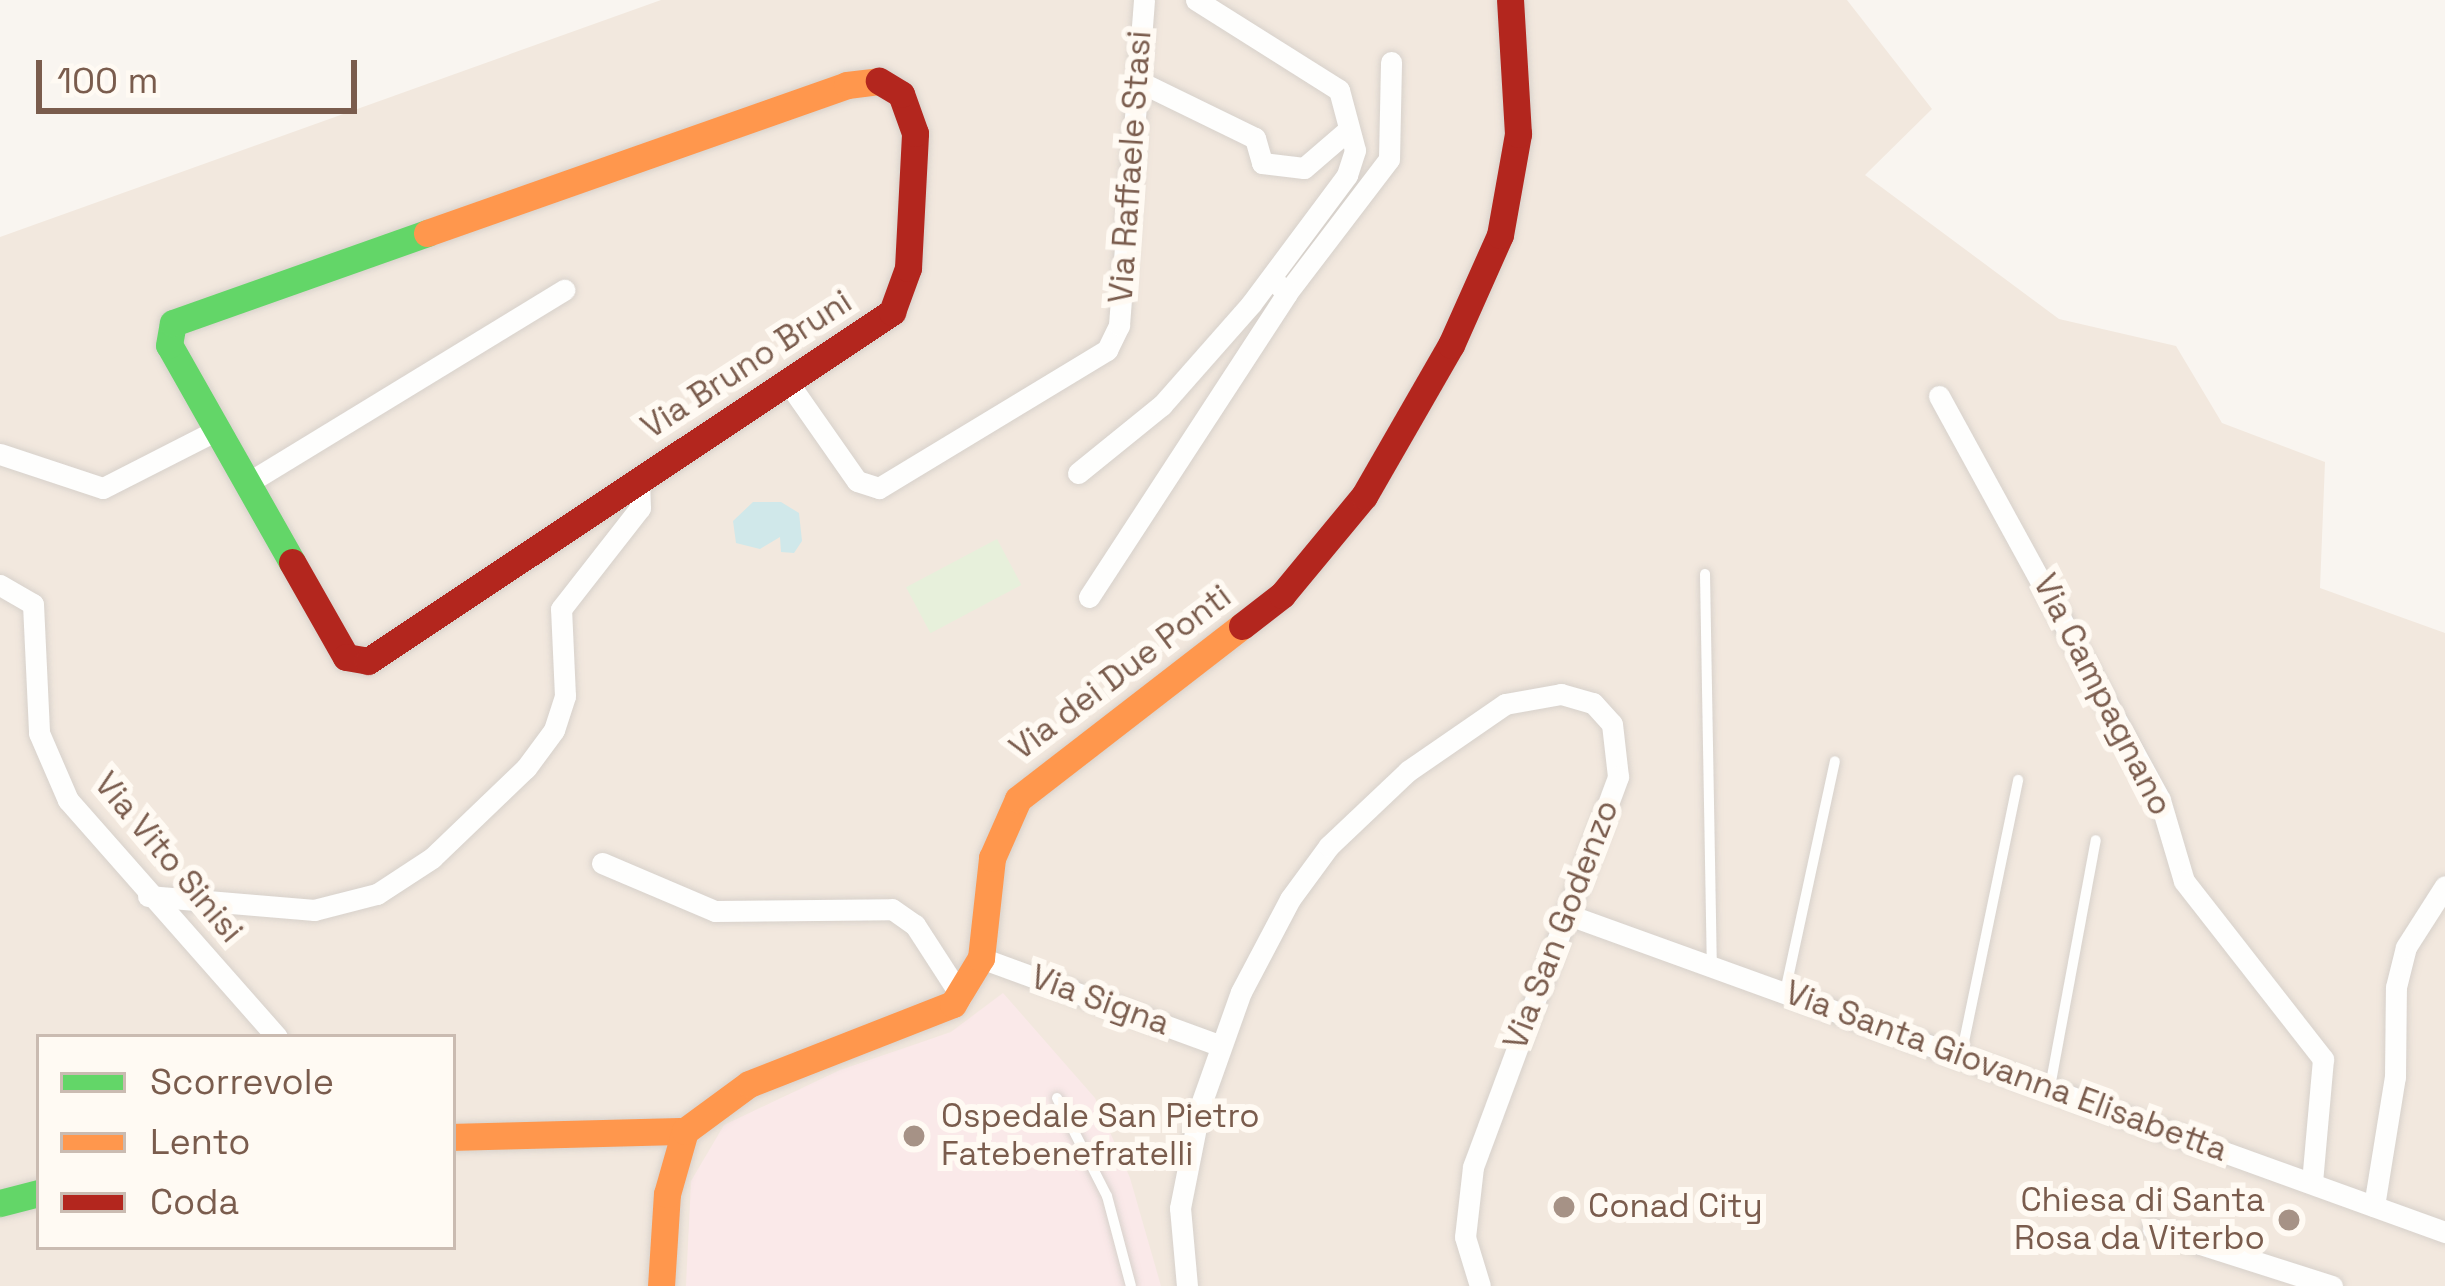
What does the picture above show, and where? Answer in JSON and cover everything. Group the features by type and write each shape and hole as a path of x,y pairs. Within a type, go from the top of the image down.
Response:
{"street":[{"name":"Via Raffaele Stasi","path":"788,381 857,482 879,488 1107,350 1119,325 1144,0"},
{"path":"1089,597 1347,175 1355,150 1339,90 1196,0"},
{"name":"Via dei Due Ponti","path":"961,996 982,958 995,843 1018,799 1282,595 1347,521 1415,414 1481,283 1511,192 1519,85 1510,0"},
{"path":"1078,473 1162,405 1280,286 1389,159 1391,62"},
{"path":"1138,81 1255,138 1262,163 1304,168 1347,131"},
{"name":"Via Bruno Bruni","path":"884,83 901,94 914,133 901,293 887,317 788,381 360,663 343,654 170,345 176,321 848,85 884,83"},
{"path":"246,484 565,290"},
{"name":"Via Campagnano","path":"1939,396 2160,800 2184,881 2324,1059 2312,1183"},
{"path":"0,454 103,488 217,430"},
{"path":"148,896 314,910 376,894 432,858 526,768 554,730 565,696 561,609 640,508 638,478"},
{"name":"Via Vito Sinisi","path":"0,585 33,604 37,718 58,783 148,896 274,1034"},
{"name":"Via San Godenzo","path":"1186,1286 1181,1196 1219,1045 1282,913 1329,846 1458,736 1505,704 1541,694 1593,704 1618,738 1615,785 1478,1152 1465,1222 1480,1286"},
{"path":"456,1138 685,1131 749,1084 914,1024 961,996 915,925 892,909 715,910 602,863"},
{"path":"2374,1207 2395,1077 2396,987 2406,947 2445,886"},
{"name":"Via Santa Giovanna Elisabetta","path":"1566,914 2445,1232"},
{"name":"Via Signa","path":"982,958 1219,1045"},
{"path":"661,1286 667,1194 685,1131"},
{"path":"0,1203 36,1194"},
{"path":"2153,1229 2332,1286"}],"lane":[{"path":"1705,574 1712,968"},
{"path":"1785,993 1835,761"},
{"path":"1961,1056 2018,781"},
{"path":"2050,1087 2096,840"},
{"path":"1058,1098 1107,1196 1131,1286"}],"shaded area":[{"path":"661,0 1847,0 1932,109 1865,175 2059,319 2176,346 2222,423 2325,462 2320,588 2445,633 2445,1286 0,1286 0,237"},
{"name":"Ospedale San Pietro Fatebenefratelli","path":"1003,993 1095,1098 1130,1178 1161,1286 686,1286 691,1181 724,1125 840,1070 951,1032"}],"green space":[{"path":"997,539 1021,585 930,633 906,587"}],"water":[{"path":"753,502 781,502 799,513 802,541 794,553 781,552 780,537 760,549 736,543 733,521"}],"traffic: fast":[{"path":"292,562 169,345 173,323 427,233"},
{"path":"0,1203 36,1194"}],"traffic: slow":[{"path":"427,233 847,85 879,81"},
{"path":"661,1286 667,1194 685,1131 749,1084 953,1004 981,958 992,858 1018,799 1242,626"},
{"path":"456,1137 685,1131"}],"traffic: jam":[{"path":"1242,626 1282,595 1364,496 1451,345 1500,235 1518,134 1510,0"},
{"path":"292,562 346,657 368,661 892,312 908,268 915,133 901,94 879,81"}],"place":[{"name":"Ospedale San Pietro Fatebenefratelli","path":"914,1136"},
{"name":"Conad City","path":"1564,1207"},
{"name":"Chiesa di Santa Rosa da Viterbo","path":"2289,1220"}]}
